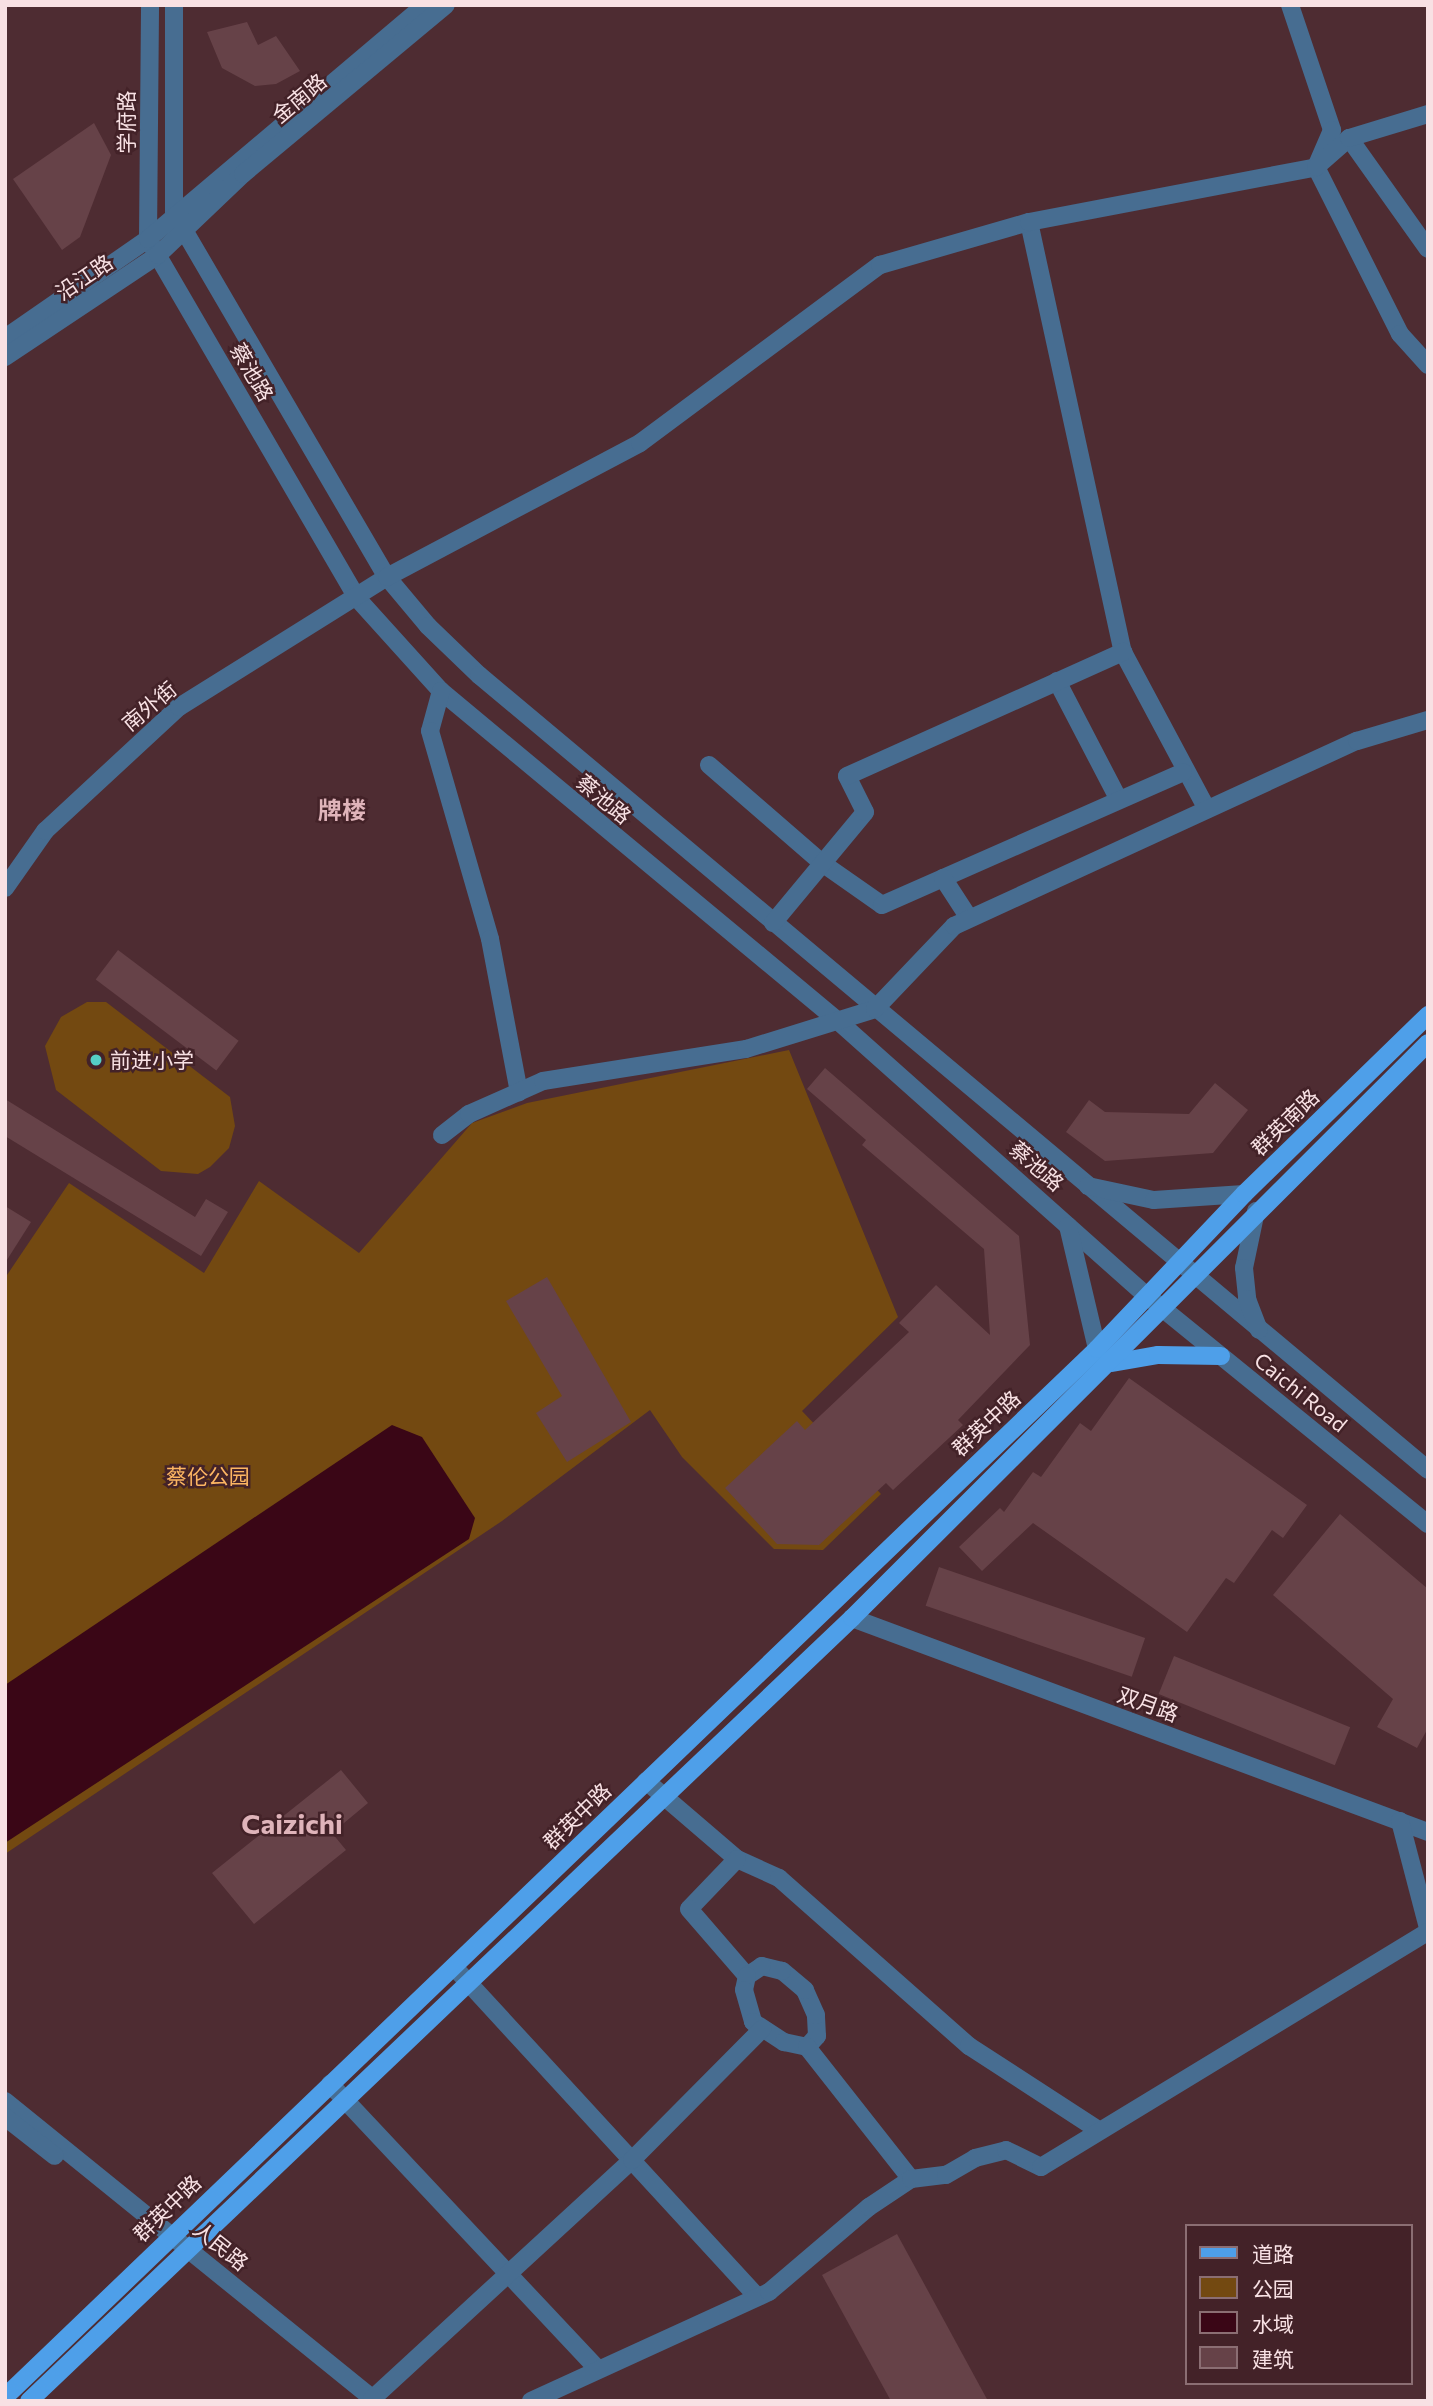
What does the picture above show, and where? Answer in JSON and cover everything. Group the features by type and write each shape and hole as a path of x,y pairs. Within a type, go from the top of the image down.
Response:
{"main road":[{"name":"群英南路","path":"1176,1263 1428,1015"},
{"name":"群英南路","path":"1191,1276 1256,1209 1428,1043"},
{"name":"群英中路","path":"5,2397 1097,1349 1176,1263"},
{"name":"群英中路","path":"29,2401 662,1795 852,1618 1112,1363 1191,1276"},
{"path":"1112,1363 1158,1355 1222,1356"}],"street":[{"name":"学府路","path":"148,239 150,5"},
{"path":"174,5 174,213"},
{"name":"金南路","path":"148,239 174,213 425,5"},
{"name":"金南路","path":"183,230 446,5"},
{"path":"1290,5 1332,130 1316,167"},
{"path":"1316,167 1349,138 1428,114"},
{"path":"1349,138 1428,249"},
{"path":"1316,167 1400,334 1428,365"},
{"name":"南外街","path":"5,888 45,831 178,707 387,577 640,443 880,265 1029,222 1316,167"},
{"name":"蔡池路","path":"174,213 387,577 479,675 1176,1263"},
{"path":"1029,222 1123,652 1183,772 1207,809"},
{"name":"沿江路","path":"5,357 158,255 183,230"},
{"name":"蔡池路","path":"148,239 356,597 441,691 838,1021 1146,1295"},
{"name":"沿江路","path":"5,338 148,239"},
{"path":"774,923 865,812 847,776 1123,652"},
{"path":"1058,681 1119,800"},
{"path":"441,691 430,732 490,939 519,1092"},
{"path":"442,1135 469,1114 543,1081 746,1049 875,1009 954,926 969,918 1357,741 1428,720"},
{"path":"709,765 822,863 882,905 1183,772"},
{"path":"943,878 969,918"},
{"path":"1084,1185 1154,1200 1244,1194"},
{"path":"1256,1209 1244,1268 1247,1299 1260,1333"},
{"path":"1067,1223 1097,1349"},
{"name":"Caichi Road","path":"1176,1263 1428,1470"},
{"name":"Caichi Road","path":"1146,1295 1428,1524"},
{"name":"双月路","path":"852,1618 1428,1832"},
{"path":"646,1781 737,1859 779,1878 969,2046 1097,2129"},
{"path":"531,2401 757,2297 911,2179 946,2175 975,2158 1006,2150 1041,2167 1097,2129 1428,1930 1400,1821"},
{"path":"737,1859 689,1909 747,1976 747,2004 762,2029 807,2047 911,2179"},
{"path":"747,1976 762,1966 782,1971 805,1990 816,2015 817,2036 807,2047"},
{"path":"454,1967 757,2297"},
{"path":"368,2400 632,2160 762,2029"},
{"path":"330,2084 598,2369"},
{"name":"人民路","path":"5,2101 167,2239"},
{"name":"人民路","path":"5,2117 184,2252 368,2400"}],"green space":[{"path":"87,1002 106,1002 230,1097 235,1126 229,1148 210,1167 198,1174 161,1171 56,1090 45,1046 61,1017"},
{"name":"蔡伦公园","path":"789,1050 898,1317 802,1411 881,1494 823,1550 774,1549 682,1457 650,1410 502,1521 5,1854 5,1278 69,1183 204,1273 259,1181 359,1253 472,1123 527,1103"}],"water":[{"path":"392,1425 422,1437 475,1518 469,1539 5,1843 5,1685"}],"building":[{"path":"247,22 258,45 276,36 300,71 276,84 255,86 222,68 207,32"},
{"path":"94,123 111,155 80,237 62,250 13,179"},
{"path":"118,950 239,1041 216,1070 96,980"},
{"path":"825,1068 1019,1236 1030,1345 958,1420 963,1425 893,1490 886,1483 819,1545 777,1544 725,1488 797,1421 805,1430 909,1332 899,1323 936,1285 990,1335 984,1249 862,1145 866,1140 807,1089"},
{"path":"1215,1083 1248,1110 1213,1153 1105,1161 1066,1132 1089,1100 1105,1112 1189,1114"},
{"path":"5,1099 195,1217 206,1199 228,1212 201,1256 5,1136"},
{"path":"5,1206 31,1222 5,1263"},
{"path":"547,1277 631,1422 567,1462 536,1413 562,1396 506,1301"},
{"path":"1129,1378 1307,1505 1283,1538 1272,1530 1234,1583 1226,1578 1187,1632 1033,1523 982,1571 959,1547 1000,1508 1004,1512 1033,1472 1041,1477 1080,1423 1091,1431"},
{"path":"1340,1514 1428,1589 1428,1728 1417,1748 1377,1727 1393,1699 1273,1595"},
{"path":"939,1567 1145,1638 1132,1677 926,1606"},
{"path":"1174,1656 1350,1727 1335,1765 1159,1694"},
{"path":"341,1770 368,1803 332,1833 346,1850 254,1924 212,1873"},
{"path":"897,2234 988,2401 891,2401 822,2275"}],"place":[{"name":"前进小学","path":"96,1060"}],"district":[{"name":"牌楼","path":"342,810"},
{"name":"Caizichi","path":"292,1823"}]}
